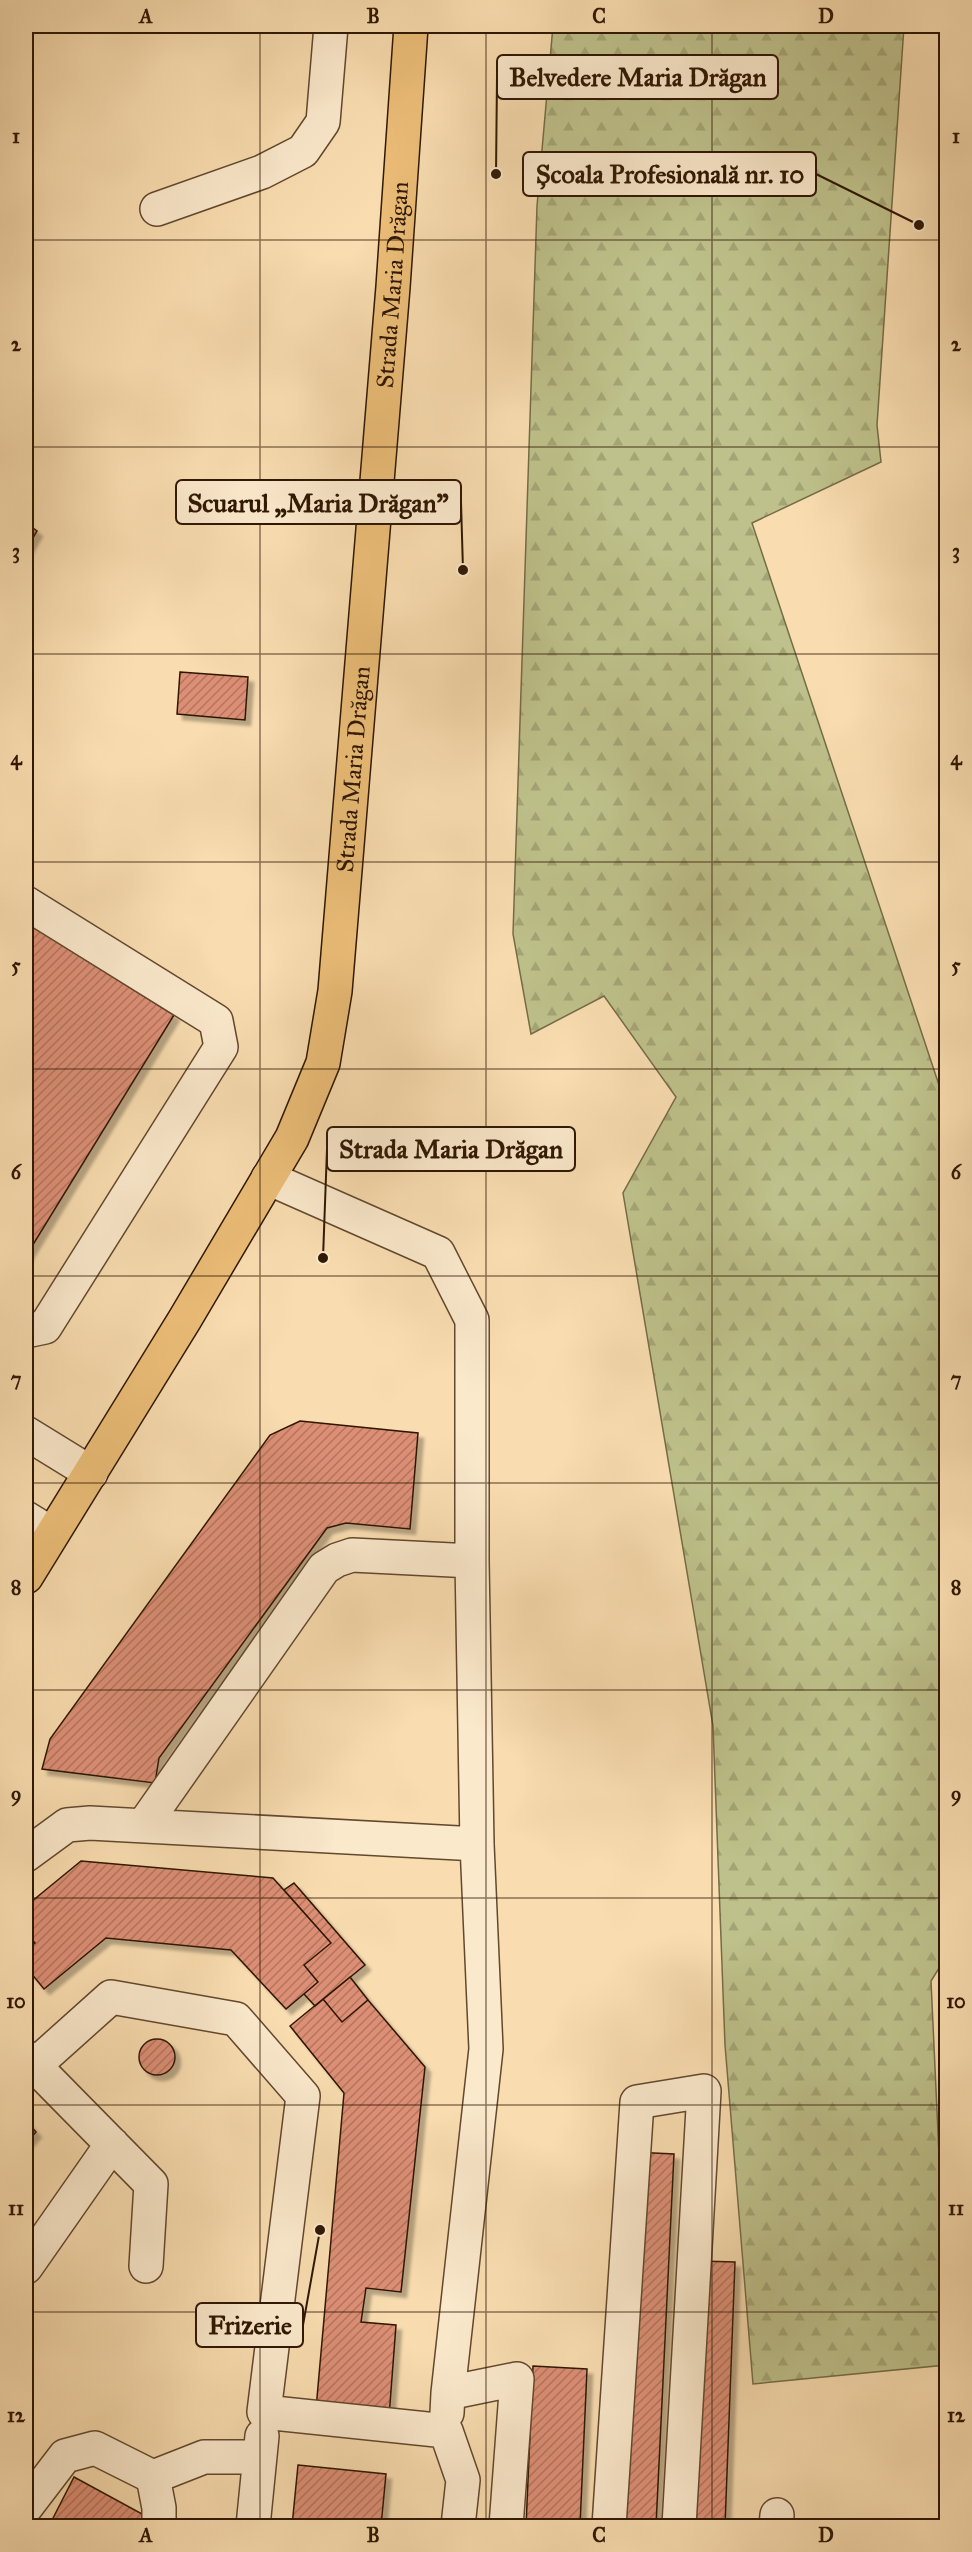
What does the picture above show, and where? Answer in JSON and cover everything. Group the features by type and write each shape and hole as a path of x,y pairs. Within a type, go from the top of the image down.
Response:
{"main road":[{"name":"Strada Maria Drăgan","path":"26,1577 39,1526 90,1473 292,1138 322,1063 334,991 393,287 411,26"}],"lane":[{"path":"157,209 262,172 303,151 323,123 332,26"},
{"path":"26,903 216,1021 221,1047 45,1326 26,1331"},
{"path":"268,1178 438,1253 472,1320 472,1561 477,1844 486,2049 448,2393 446,2431 463,2480 458,2526"},
{"path":"26,1432 90,1473"},
{"path":"143,1826 324,1568 352,1555 472,1561"},
{"path":"26,1855 67,1825 90,1823 477,1844"},
{"path":"146,2266 151,2184 30,2061 111,1997 236,2019 303,2096 264,2412 254,2526"},
{"path":"609,2526 637,2102 704,2091 679,2526"},
{"path":"26,2267 112,2144"},
{"path":"448,2393 517,2379 506,2526"},
{"path":"264,2412 446,2431"},
{"path":"26,2507 65,2456 95,2448 153,2477 204,2457 260,2457"},
{"path":"153,2477 159,2508 159,2526"}],"green space":[{"path":"553,26 904,26 877,425 881,462 752,523 946,1106 946,1957 931,1981 946,2306 946,2365 753,2384 725,2045 713,1726 623,1193 676,1097 604,996 531,1034 513,934 537,206"}],"building":[{"path":"26,523 37,531 26,550"},
{"path":"180,672 248,677 245,720 177,714"},
{"path":"26,922 174,1015 26,1256"},
{"path":"300,1421 418,1433 410,1529 346,1523 327,1528 159,1758 155,1783 42,1769 50,1739 270,1435"},
{"path":"81,1861 273,1878 331,1943 304,1965 318,1982 286,2009 231,1950 106,1938 44,1989 26,1967 26,1951 35,1943 26,1933 26,1906"},
{"path":"294,1883 365,1965 315,2006 304,1994 318,1982 304,1965 331,1943 284,1890"},
{"path":"350,1977 368,2000 342,2022 323,1999"},
{"path":"323,1999 342,2022 368,2000 425,2067 401,2292 366,2288 361,2322 396,2325 389,2417 316,2409 344,2093 290,2026"},
{"path":"157,2039 170,2044 175,2057 170,2070 157,2075 144,2070 139,2057 144,2044"},
{"path":"26,2121 36,2132 26,2143"},
{"path":"633,2152 674,2154 656,2526 615,2526"},
{"path":"699,2261 735,2262 725,2526 689,2526"},
{"path":"533,2366 587,2369 580,2526 526,2526"},
{"path":"298,2465 386,2474 381,2526 292,2526"},
{"path":"74,2477 144,2515 138,2526 49,2526"}],"place":[{"name":"Belvedere Maria Drăgan","path":"496,174"},
{"name":"Școala Profesională nr. 10","path":"919,225"},
{"name":"Scuarul „Maria Drăgan”","path":"463,570"},
{"name":"Strada Maria Drăgan","path":"323,1258"},
{"name":"Frizerie","path":"320,2230"}]}
